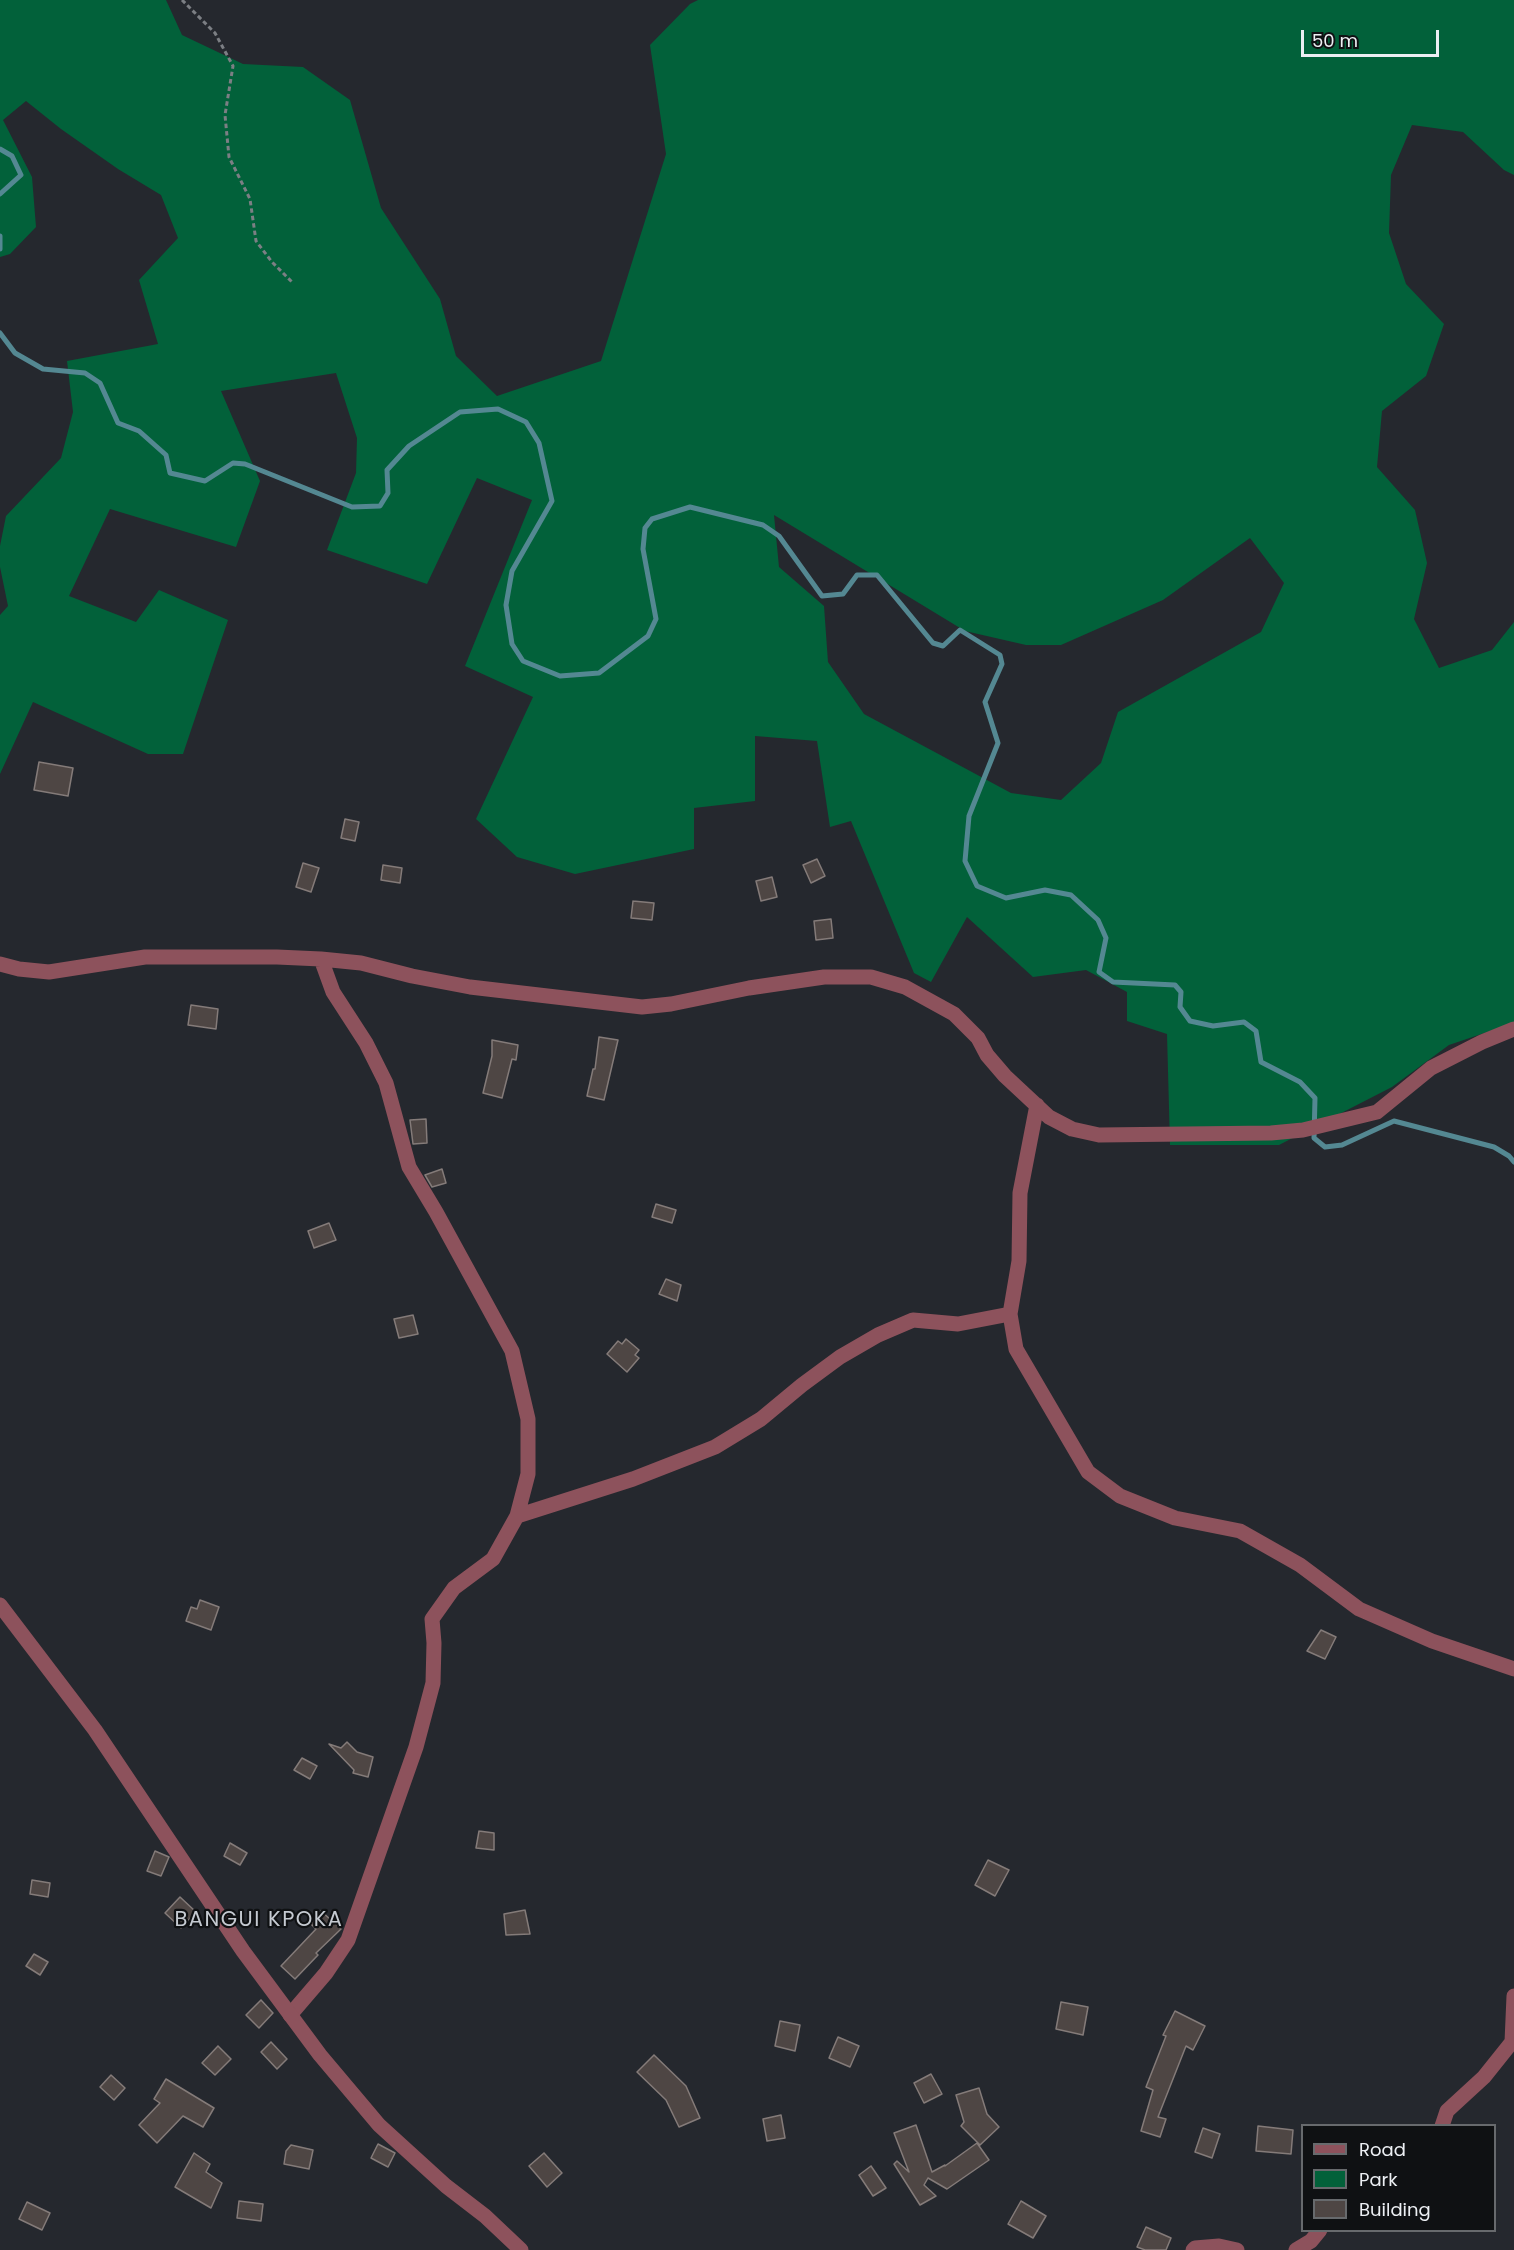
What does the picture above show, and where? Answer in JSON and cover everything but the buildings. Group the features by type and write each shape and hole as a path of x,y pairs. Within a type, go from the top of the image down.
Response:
{"street":[{"path":"0,964 19,969 49,972 146,957 321,959 361,963 470,987 642,1006 671,1004 749,988 824,977 871,977 905,987 954,1014 978,1038 987,1055 1005,1076 1049,1117 1072,1129 1099,1135 1271,1133 1303,1130 1377,1112 1431,1068 1482,1042 1514,1029"},
{"path":"290,2014 326,1973 348,1940 416,1747 433,1683 432,1619 454,1588 493,1559 517,1516 528,1474 528,1419 512,1351 409,1167 386,1083 366,1043 333,992 321,959"},
{"path":"1037,1105 1020,1193 1019,1261 1010,1314 1016,1349 1088,1472 1120,1496 1175,1518 1240,1531 1300,1565 1359,1609 1432,1641 1514,1669"},
{"path":"517,1516 633,1479 715,1447 761,1419 840,1357 878,1335 913,1320 958,1324 1010,1314"},
{"path":"0,1605 95,1730 220,1918 320,2055 379,2125 521,2250"},
{"path":"1443,2124 1447,2110 1484,2077 1512,2042 1514,1996"},
{"path":"1296,2250 1311,2241 1318,2232"},
{"path":"1193,2250 1219,2246 1237,2250"}],"path":[{"path":"182,0 215,33 233,66 225,115 229,156 250,198 256,242 292,282"}],"green space":[{"path":"0,0 166,0 182,35 243,64 303,67 350,100 381,208 440,299 456,356 497,396 601,361 666,154 650,45 690,4 698,0 1514,0 1514,175 1504,170 1463,132 1412,125 1391,175 1389,233 1406,284 1444,324 1426,376 1382,411 1377,467 1415,510 1427,563 1414,619 1439,668 1492,650 1514,622 1514,1023 1449,1045 1392,1087 1279,1145 1170,1145 1167,1034 1127,1021 1127,992 1086,970 1033,977 967,917 931,982 914,973 851,821 830,827 817,741 755,736 755,801 694,808 694,849 575,874 517,857 476,819 533,697 465,666 532,500 477,478 427,584 327,550 356,473 357,438 336,373 221,391 260,481 236,547 110,509 69,596 136,622 159,590 228,620 183,754 148,754 33,702 0,774 0,615 8,606 0,567 0,546 6,516 61,458 73,412 67,361 158,344 139,280 178,238 161,195 118,169 26,101 3,120 32,177 36,227 10,254 0,257","holes":["774,515 965,631 1026,645 1061,645 1163,600 1250,538 1284,583 1261,632 1118,712 1101,763 1061,800 1011,793 864,714 828,662 824,606 779,567"]}],"waterway":[{"path":"0,149 12,156 21,175 0,194"},
{"path":"0,236 0,249"},
{"path":"0,333 15,353 43,369 85,373 100,383 118,423 139,431 166,455 170,473 205,481 233,463 245,464 352,507 380,506 388,493 387,470 409,446 460,412 498,409 526,422 539,443 552,501 512,571 506,605 512,644 523,661 560,676 599,673 648,636 656,619 643,549 645,528 652,519 690,507 763,525 779,536 822,596 843,594 857,575 877,575 933,643 943,646 960,630 1000,655 1002,664 985,702 998,743 969,816 965,861 977,886 1006,898 1045,890 1071,895 1098,920 1106,938 1099,972 1113,982 1175,985 1181,992 1180,1007 1190,1021 1213,1026 1244,1022 1256,1031 1261,1062 1300,1082 1315,1098 1314,1138 1325,1147 1342,1145 1394,1121 1494,1147 1514,1162"}],"district":[{"name":"BANGUI KPOKA","path":"259,1921"}]}
